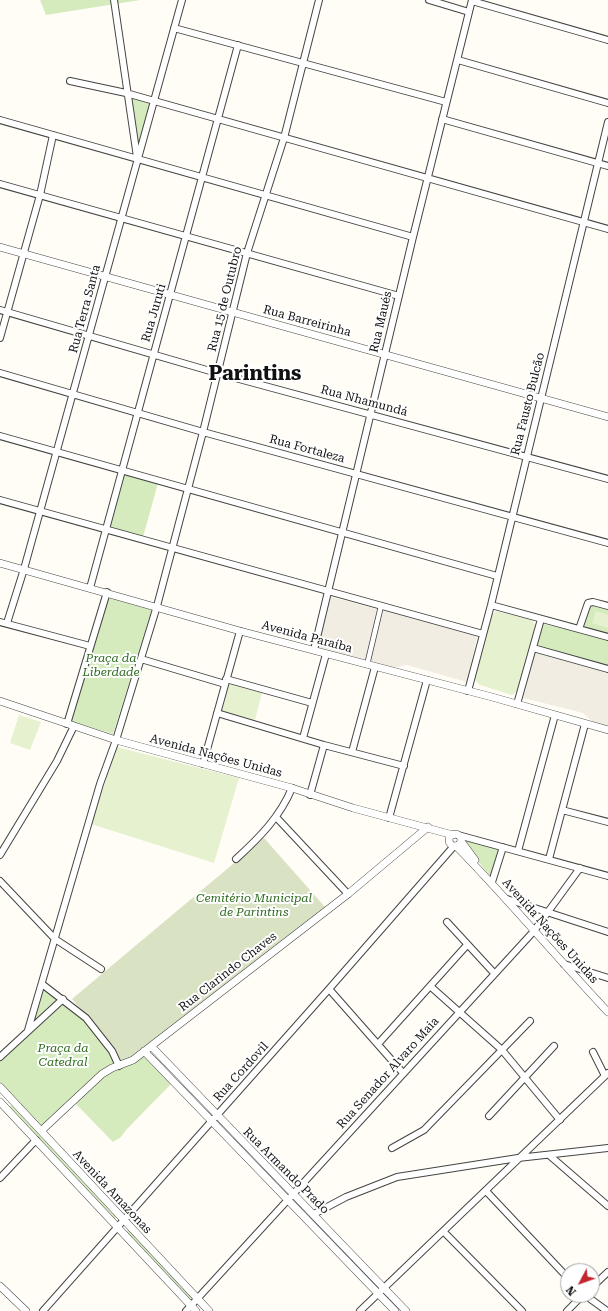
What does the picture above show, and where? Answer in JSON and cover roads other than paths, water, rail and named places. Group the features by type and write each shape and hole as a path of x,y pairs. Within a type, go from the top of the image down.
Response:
{"street":[{"path":"115,0 123,54 126,93 137,159"},
{"name":"Rua Terra Santa","path":"7,623 24,569 39,511 73,395 182,0"},
{"name":"Rua 15 de Outubro","path":"28,1030 100,784 116,740 157,606 171,548 189,489 217,372 234,313 247,252 284,138 319,0"},
{"path":"429,0 469,12"},
{"path":"472,0 608,40"},
{"name":"Rua Maués","path":"314,650 326,591 342,533 427,178 472,0"},
{"path":"174,28 238,44 446,102"},
{"name":"Rua Juruti","path":"90,588 238,44"},
{"path":"458,60 608,103"},
{"path":"70,81 126,93 608,229"},
{"path":"442,119 608,166"},
{"path":"0,120 413,237"},
{"name":"Rua Fausto Bulcão","path":"468,691 491,605 608,122"},
{"path":"0,338 40,195 53,136"},
{"path":"0,184 247,252 399,296"},
{"name":"Rua Barreirinha","path":"0,247 608,417"},
{"name":"Rua Nhamundá","path":"0,310 89,334 217,372 608,479"},
{"name":"Rua Fortaleza","path":"0,373 203,432 608,543"},
{"path":"0,436 497,576"},
{"path":"0,500 483,634"},
{"name":"Avenida Paraíba","path":"0,563 157,606 240,631 468,691 608,730"},
{"path":"0,855 57,761 70,725 90,646 107,592"},
{"path":"579,629 588,603 593,602 608,606"},
{"path":"491,605 608,637"},
{"path":"367,665 381,606"},
{"path":"516,704 541,619"},
{"path":"0,622 90,646"},
{"path":"203,764 240,631"},
{"path":"533,648 608,669"},
{"path":"303,738 326,654"},
{"path":"141,659 225,682 312,703"},
{"path":"352,752 375,667"},
{"path":"389,818 427,680"},
{"name":"Avenida Nações Unidas","path":"0,701 116,740 292,788 310,795 389,818 428,827 455,841 563,964 608,1012"},
{"path":"217,713 324,745 404,766"},
{"path":"518,851 555,715"},
{"path":"549,859 585,724"},
{"path":"310,795 324,745"},
{"path":"236,859 260,837 276,817 285,804 292,788"},
{"path":"562,810 608,822"},
{"path":"276,817 348,894"},
{"name":"Rua Clarindo Chaves","path":"41,1131 102,1074 112,1068 130,1062 348,894 428,827"},
{"path":"455,841 503,847 608,876"},
{"name":"Rua Cordovil","path":"43,1311 329,989 455,841"},
{"path":"492,882 503,847"},
{"name":"Rua Senador Alvaro Maia","path":"191,1309 207,1288 459,1011 534,931 580,868"},
{"path":"0,881 54,939 101,969"},
{"path":"507,899 548,911 608,932"},
{"path":"447,922 494,973"},
{"path":"378,1044 467,945"},
{"path":"563,964 608,978"},
{"path":"42,984 92,1023 112,1051 120,1066"},
{"path":"430,986 502,1050 560,1120"},
{"path":"329,989 403,1073"},
{"path":"0,1057 63,999"},
{"path":"392,1148 424,1130 530,1021"},
{"name":"Rua Armando Prado","path":"151,1046 216,1116 294,1193 406,1311"},
{"path":"489,1116 554,1046"},
{"name":"Rua Armando Prado","path":"144,1051 395,1311"},
{"path":"360,1311 444,1232 518,1158 607,1075 593,1052"},
{"name":"Avenida Amazonas","path":"0,1087 209,1311"},
{"path":"0,1104 9,1096"},
{"name":"Avenida Amazonas","path":"0,1104 36,1140 191,1309"},
{"path":"0,1178 36,1140"},
{"path":"314,1214 346,1197 390,1179 518,1158 608,1148"},
{"path":"548,1155 608,1206"},
{"path":"486,1191 560,1270"},
{"path":"444,1232 522,1311"},
{"path":"600,1280 608,1273"},
{"path":"0,1286 26,1311"},
{"path":"567,1311 576,1303"},
{"path":"596,1303 607,1311"}],"district":[{"name":"Parintins","path":"255,374"}],"park label":[{"name":"Praça da Liberdade","path":"111,665"},
{"name":"Cemitério Municipal de Parintins","path":"254,905"},
{"name":"Praça da Catedral","path":"63,1055"}]}
